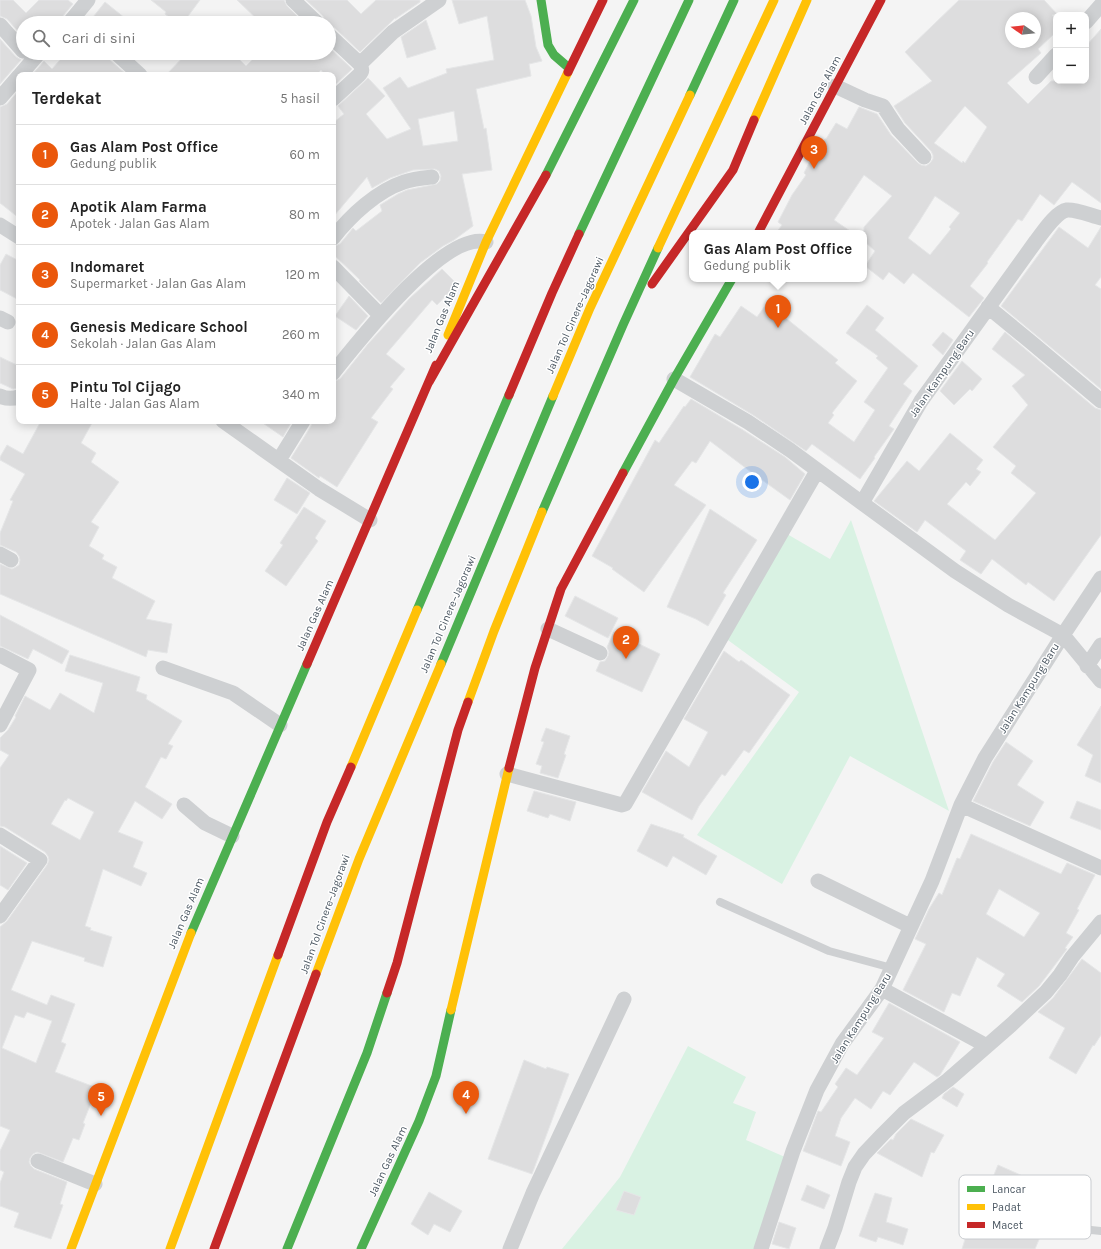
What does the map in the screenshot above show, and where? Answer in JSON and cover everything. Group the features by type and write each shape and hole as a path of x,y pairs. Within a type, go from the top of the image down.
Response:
{"main road":[{"path":"540,0 548,45 554,55 569,68"},
{"name":"Jalan Gas Alam","path":"71,1249 183,951 429,382 486,242 603,0"},
{"path":"429,382 551,166 634,0"},
{"path":"170,1249 327,822 552,293 689,0"},
{"name":"Jalan Tol Cinere–Jagorawi","path":"214,1249 358,859 590,308 734,0"},
{"path":"287,1249 372,1038 397,963 458,730 491,638 527,547 623,326 700,156 774,0"},
{"path":"691,230 733,170 807,0"},
{"name":"Jalan Gas Alam","path":"760,230 881,0"},
{"path":"623,326 689,232"},
{"name":"Jalan Gas Alam","path":"361,1249 378,1209 408,1148 424,1111 436,1076 507,774 535,668 561,590 674,379 730,282"}],"street":[{"path":"79,16 88,0"},
{"path":"293,0 310,16"},
{"path":"360,64 393,32 431,2"},
{"path":"1089,19 1101,5"},
{"path":"0,25 16,40"},
{"path":"336,42 360,64 362,68 362,72 336,96"},
{"path":"1036,77 1053,58"},
{"path":"21,72 27,60"},
{"path":"124,60 137,72"},
{"path":"0,98 16,79"},
{"path":"835,86 865,100 883,106 898,129 924,157"},
{"path":"336,234 340,228 363,207 382,192 405,182 432,177"},
{"name":"Jalan Kampung Baru","path":"760,1249 793,1151 817,1090 842,1044 882,989 932,881 961,805 985,758 1063,635 1008,605 955,571 862,503 922,401 1036,240 1055,217 1067,210 1101,218"},
{"path":"0,225 16,235"},
{"path":"336,369 380,315 437,259 463,244 479,240 486,242"},
{"path":"336,270 380,315"},
{"path":"988,308 1101,401"},
{"path":"674,379 754,426 790,450 862,503"},
{"path":"0,396 4,398 16,398"},
{"path":"227,424 319,489 370,520"},
{"path":"279,460 301,424"},
{"path":"507,774 622,805 625,804 817,471"},
{"path":"1101,578 1063,635 1087,666 1101,681"},
{"path":"548,629 600,653"},
{"path":"1087,666 1101,645"},
{"path":"0,655 29,670 0,725"},
{"path":"163,668 233,693 280,725"},
{"path":"184,805 205,823 232,836"},
{"path":"961,805 1101,868"},
{"path":"0,836 40,860 0,916"},
{"path":"818,881 910,926"},
{"path":"827,1249 849,1182 855,1167 864,1154 904,1113 948,1080 1046,992 1101,922"},
{"path":"882,989 987,1046"},
{"path":"510,1249 533,1193 624,999"},
{"path":"38,1161 95,1184"}],"lane":[{"path":"720,902 829,951 892,968"},
{"path":"1091,1230 1101,1231"}],"green space":[{"path":"851,520 949,811 850,756 782,884 697,835 799,692 717,632 787,534 830,559"},
{"path":"688,1046 746,1077 733,1103 756,1112 746,1140 785,1157 754,1249 562,1249 620,1177"}],"building":[{"path":"0,0 13,0 26,13 39,0 68,0 73,4 63,16 16,16 16,29 7,19 0,16"},
{"path":"151,0 200,0 188,16 168,16 165,14 166,12"},
{"path":"237,0 284,0 287,6 297,16 254,16"},
{"path":"306,0 347,0 361,14 376,0 420,0 420,2 395,18 360,52 336,29 336,16 323,16"},
{"path":"452,0 525,0 531,16 536,47 542,61 529,64 531,76 476,89 484,129 486,128 492,170 462,174 473,226 420,263 381,303 336,257 336,246 340,244 353,228 356,231 382,211 380,205 407,190 437,184 440,181 441,176 439,171 435,169 413,170 390,178 372,188 367,177 336,213 336,121 344,114 338,106 368,78 385,96 366,114 387,139 411,129 383,88 400,77 408,88 447,73 446,69 494,60 487,16 459,24","holes":["454,111 458,141 423,146 418,119"]},
{"path":"959,0 1044,0 1055,12 1053,12 1052,15 1053,35 1041,46 1041,12 1005,12 1005,48 1039,48 1038,49 1041,53 1007,83 1028,104 1051,81 1053,81 1053,84 1089,84 1089,43 1101,29 1101,203 1072,182 1054,205 1040,194 1022,221 1018,219 987,262 988,263 970,286 984,298 969,317 913,273 904,284 889,272 883,280 867,268 867,263 875,251 867,244 867,230 864,230 864,227 892,196 864,175 834,220 849,230 778,230 782,225 778,222 792,195 806,175 804,173 812,157 836,123 847,129 859,107 877,114 891,135 918,163 926,166 930,163 933,159 931,151 905,123 894,106 932,81 905,52","holes":["965,106 987,127 965,163 963,161 962,163 934,143","935,196 960,213 949,227 951,229 930,255 908,238"]},
{"path":"105,2 122,16 94,16"},
{"path":"426,20 436,49 407,58 401,37"},
{"path":"0,39 16,57 16,60 21,60 0,84"},
{"path":"336,54 352,69 336,84 336,72 323,72 321,70 319,72 169,72 180,60 240,60 246,66 252,60 336,60"},
{"path":"60,60 110,60 124,72 35,72 44,61 52,69"},
{"path":"16,94 16,216 0,203 0,107 7,104"},
{"path":"1059,227 1088,248 1101,227 1101,277 1095,285 1101,289 1101,389 1001,306"},
{"path":"6,254 16,259 16,298 0,290 0,265"},
{"path":"442,269 456,283 437,305 432,300 386,354 405,369 390,387 393,389 371,418 378,422 337,487 320,476 319,478 291,458 311,424 336,424 336,381 340,379 368,344 410,298"},
{"path":"349,296 368,316 356,330 336,317"},
{"path":"767,303 838,360 835,363 857,381 832,413 834,415 828,423 854,442 875,410 864,402 888,368 876,358 878,356 846,333 867,305 884,318 875,330 918,366 903,384 912,391 889,426 894,429 860,479 812,444 806,451 753,415 690,377 715,334 720,337 741,306 757,317"},
{"path":"943,332 953,340 943,355 932,345"},
{"path":"1005,332 1095,408 1101,410 1101,535 1054,601 1028,582 1026,585 992,559 981,574 960,560 966,551 925,520 917,532 874,501 907,461 919,471 950,433 983,460 976,469 981,472 970,486 966,482 947,504 995,540 1036,493 1011,473 1016,466 993,447 1028,405 1012,386 1025,375 992,349"},
{"path":"0,357 16,365 16,388 13,389 0,383"},
{"path":"962,361 982,379 972,391 970,389 954,405 940,391"},
{"path":"691,399 785,457 805,474 790,500 710,441 696,463 692,461 674,485 706,505 644,592 612,569 613,568 592,556 655,440 659,443 684,406 685,407"},
{"path":"39,424 91,424 81,443 96,453 91,462 119,482 91,522 99,527 89,546 104,555 102,559 117,567 112,578 155,601 146,619 172,624 167,653 148,650 146,657 0,594 0,564 12,569 19,565 20,560 16,552 0,545 0,533 13,501 10,500 25,474 0,460 0,457 7,445 23,454"},
{"path":"264,424 290,424 283,437"},
{"path":"287,478 310,493 297,514 274,500"},
{"path":"304,507 326,521 315,538 318,541 286,586 265,571 283,545 280,543"},
{"path":"710,509 757,540 723,593 726,595 708,626 696,619 667,607"},
{"path":"575,596 618,618 608,638 565,616"},
{"path":"0,615 69,651 62,664 33,649 28,659 0,646"},
{"path":"614,632 660,654 642,692 596,671 600,662 605,661 608,656 609,652 607,647"},
{"path":"724,651 739,662 741,660 790,695 749,753 744,750 725,776 722,774 699,806 692,820 642,792 666,751 689,767 708,732 684,719"},
{"path":"70,655 140,677 136,691 147,695 146,699 182,721 168,744 173,746 166,759 161,757 145,787 172,804 162,819 135,801 118,832 143,842 133,867 147,873 141,886 103,869 85,926 91,928 90,930 112,937 103,967 84,961 85,958 32,941 11,990 47,1005 51,995 75,1004 61,1042 66,1044 55,1072 97,1088 83,1123 85,1124 79,1140 73,1138 63,1162 37,1152 30,1158 29,1162 34,1169 67,1182 60,1204 63,1205 51,1239 14,1227 19,1213 0,1206 0,1183 4,1172 0,1170 0,1151 10,1130 0,1126 0,927 7,921 49,860 45,852 5,827 0,826 0,768 9,755 0,750 0,738 8,730 16,717 15,716 25,696 50,710 60,693 94,713 103,683 65,671","holes":["68,798 94,812 80,840 51,824 65,800 66,801","27,1012 52,1021 36,1063 2,1048 15,1015 24,1018"]},
{"path":"1101,706 1101,783 1085,776 1093,755 1077,745"},
{"path":"546,728 570,736 564,754 566,755 558,778 540,773 542,766 536,764 544,742 541,741"},
{"path":"1006,742 1033,761 1017,785 1044,802 1030,826 973,801 993,762"},
{"path":"534,791 576,802 570,821 550,814 548,818 527,811"},
{"path":"1077,801 1101,810 1101,830 1070,818"},
{"path":"651,824 684,835 683,837 717,856 706,875 673,856 667,867 637,851"},
{"path":"971,834 1061,874 1067,863 1095,875 1077,909 1079,910 1066,933 1073,937 1065,948 1067,949 1039,986 1022,1002 997,986 1005,974 977,957 960,996 952,993 944,1012 903,990 926,944 915,939 929,909 939,893 942,895 957,858 960,859","holes":["999,889 1040,913 1024,937 986,914"]},
{"path":"0,846 27,863 8,890 0,885"},
{"path":"1082,959 1101,973 1101,1035 1094,1046 1093,1045 1076,1074 1049,1058 1065,1028 1038,1012 1053,998"},
{"path":"889,1003 960,1042 940,1075 937,1077 914,1062 890,1095 883,1091 871,1109 855,1098 841,1118 835,1136 850,1142 841,1166 803,1151 818,1111 821,1112 838,1087 835,1084 846,1068 857,1075 884,1038 872,1032"},
{"path":"524,1060 546,1069 547,1067 569,1074 532,1174 488,1159"},
{"path":"953,1087 964,1094 957,1107 942,1098 944,1094"},
{"path":"911,1119 944,1135 934,1153 931,1152 922,1177 877,1153 891,1139 893,1140 896,1134"},
{"path":"998,1165 1021,1175 994,1175"},
{"path":"807,1185 830,1195 824,1209 801,1200"},
{"path":"624,1191 641,1197 634,1215 616,1210"},
{"path":"429,1192 462,1211 450,1232 434,1224 428,1235 411,1224"},
{"path":"875,1193 892,1198 886,1222 908,1229 903,1245 878,1237 876,1242 859,1236"},
{"path":"779,1222 796,1228 789,1249 772,1244"},
{"path":"965,1239 1039,1239 1035,1249 962,1249"}],"traffic: fast":[{"path":"541,0 548,45 554,55 569,68"},
{"path":"546,175 634,0"},
{"path":"579,234 689,0"},
{"path":"690,95 734,0"},
{"path":"542,512 658,248"},
{"path":"623,473 674,379 730,282"},
{"path":"417,610 509,395"},
{"path":"441,664 553,396"},
{"path":"191,933 307,664"},
{"path":"287,1249 367,1053 387,993"},
{"path":"361,1249 419,1121 436,1076 451,1010"}],"traffic: slow":[{"path":"658,248 774,0"},
{"path":"754,120 807,0"},
{"path":"448,335 486,242 568,72"},
{"path":"553,396 590,308 690,95"},
{"path":"468,702 494,631 542,512"},
{"path":"351,767 417,610"},
{"path":"316,974 359,859 441,664"},
{"path":"451,1010 509,768"},
{"path":"71,1249 191,933"},
{"path":"170,1249 278,955"}],"traffic: jam":[{"path":"568,72 603,0"},
{"path":"760,230 881,0"},
{"path":"690,230 733,170 754,120"},
{"path":"429,382 546,175"},
{"path":"652,284 689,232"},
{"path":"509,395 552,293 579,234"},
{"path":"307,664 436,365"},
{"path":"509,768 535,668 561,589 623,473"},
{"path":"387,993 397,963 458,730 468,702"},
{"path":"278,955 327,822 351,767"},
{"path":"214,1249 316,974"}],"place":[{"name":"Indomaret","path":"814,169"},
{"name":"Gas Alam Post Office","path":"778,328"},
{"name":"Apotik Alam Farma","path":"626,659"},
{"name":"Genesis Medicare School","path":"466,1114"},
{"name":"Pintu Tol Cijago","path":"101,1116"}]}
